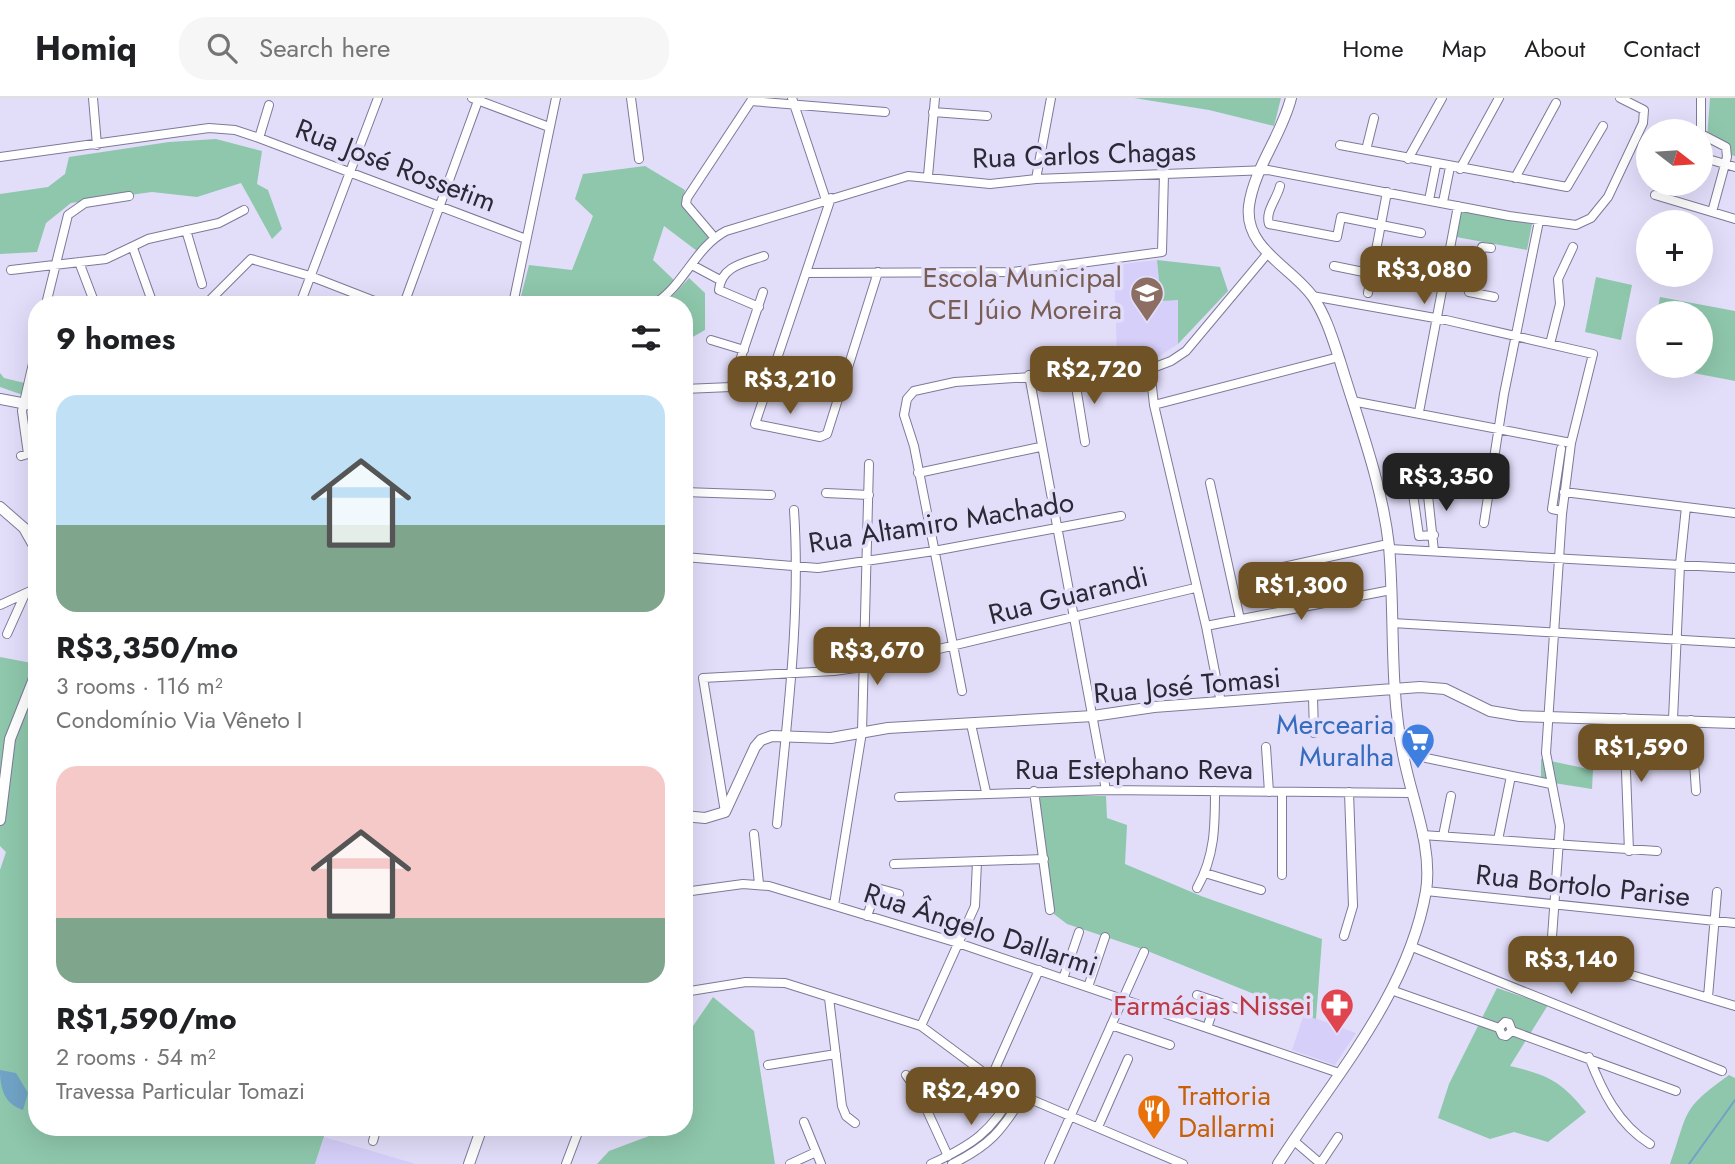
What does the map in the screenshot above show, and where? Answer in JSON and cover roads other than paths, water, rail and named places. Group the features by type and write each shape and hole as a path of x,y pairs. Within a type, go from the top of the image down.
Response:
{"street":[{"path":"93,98 97,145"},
{"path":"303,296 378,98"},
{"path":"515,296 556,98"},
{"path":"631,98 639,159"},
{"path":"928,176 935,98"},
{"path":"1036,179 1051,98"},
{"path":"1278,1164 1391,990 1410,946 1426,891 1427,859 1402,753 1396,691 1389,546 1372,465 1327,323 1312,296 1268,253 1251,230 1249,214 1252,192 1282,129 1291,98"},
{"path":"1408,159 1442,98"},
{"path":"1460,169 1499,98"},
{"name":"Rua Carlos Chagas","path":"715,237 890,179 928,176 990,184 1036,179 1262,170 1539,221 1576,225 1591,218 1608,197 1643,123 1644,110 1620,98"},
{"path":"1701,98 1701,134 1726,147 1726,160 1713,210"},
{"path":"407,296 476,99 549,127"},
{"path":"667,296 715,237 686,204 687,198 752,100 885,112"},
{"path":"793,102 828,199 755,424 820,438 827,434 878,272"},
{"path":"1515,178 1556,103"},
{"path":"259,138 269,105"},
{"path":"933,112 987,116"},
{"path":"1366,150 1374,118"},
{"path":"1340,145 1567,187 1603,126"},
{"name":"Rua José Rossetim","path":"0,157 209,128 235,130 526,239"},
{"path":"1713,158 1726,160 1735,167"},
{"path":"1429,200 1436,164"},
{"path":"1443,202 1450,167"},
{"path":"806,273 1013,272 1162,252 1164,174"},
{"path":"1280,186 1277,199 1271,206 1269,224 1337,237 1340,218 1421,233"},
{"path":"1368,293 1387,192"},
{"path":"48,296 68,215 74,208 102,199 129,196"},
{"path":"1658,196 1705,210"},
{"path":"1419,412 1458,206"},
{"path":"11,270 55,262 106,259 148,239 219,223 244,210"},
{"path":"1713,212 1735,219"},
{"path":"1484,523 1515,337 1539,221"},
{"path":"186,230 202,284"},
{"path":"1491,248 1482,247 1479,272 1472,292 1494,297"},
{"path":"1549,344 1560,304 1558,279 1573,247"},
{"path":"133,248 150,296"},
{"path":"962,691 914,446 904,415 907,399 915,391 955,382 1150,369 1171,361 1186,351 1268,253"},
{"path":"759,307 723,294 719,290 720,280 731,267 764,256"},
{"path":"214,296 251,259 310,276 361,296"},
{"path":"79,262 92,296"},
{"path":"692,265 720,280"},
{"path":"1446,266 1479,272"},
{"path":"1334,267 1408,281"},
{"path":"693,389 731,387 763,292"},
{"path":"1312,296 1436,319 1593,354 1571,443 1562,511 1546,753 1560,826 1551,951 1735,1006"},
{"path":"711,340 744,350"},
{"path":"1154,405 1339,357"},
{"path":"1150,369 1154,405 1206,626 1221,703"},
{"path":"1074,374 1085,442"},
{"path":"1029,375 1040,447 1106,790"},
{"path":"21,456 28,454 22,411 28,385"},
{"path":"0,399 28,403"},
{"path":"1352,401 1571,443"},
{"path":"918,473 1040,447"},
{"path":"1561,449 1552,509 1562,511"},
{"path":"834,905 862,732 869,464"},
{"path":"1390,484 1441,475"},
{"path":"1426,477 1434,551"},
{"path":"1410,480 1419,536 1434,535"},
{"path":"1210,483 1240,620"},
{"path":"693,492 771,495"},
{"path":"1564,492 1735,513"},
{"path":"826,493 869,495"},
{"path":"1673,719 1681,506"},
{"path":"0,508 23,528 28,536"},
{"path":"777,824 792,673 798,567 794,510"},
{"name":"Rua Altamiro Machado","path":"693,558 798,567 867,562 1121,516"},
{"path":"1265,571 1389,546 1434,551 1735,568"},
{"name":"Rua Guarandi","path":"725,812 703,678 863,667 1195,588"},
{"path":"1206,626 1391,590"},
{"path":"0,605 28,593"},
{"path":"7,634 25,594"},
{"path":"1392,623 1735,643"},
{"name":"Rua José Tomasi","path":"725,812 755,747 761,740 785,735 831,738 862,732 1093,716 1221,703 1434,687 1490,711 1520,716 1735,723"},
{"path":"0,820 10,739 28,694"},
{"path":"1312,697 1314,733"},
{"path":"1624,718 1629,851"},
{"path":"1691,720 1696,791"},
{"path":"971,724 986,792"},
{"path":"1266,747 1269,792"},
{"path":"1402,753 1551,784"},
{"path":"1498,841 1511,776"},
{"name":"Rua Estephano Reva","path":"899,797 1106,790 1411,793"},
{"path":"1034,791 1050,910"},
{"path":"1197,888 1205,873 1215,840 1215,791"},
{"path":"1344,936 1353,899 1349,792"},
{"path":"1282,793 1282,875"},
{"path":"1443,836 1451,796"},
{"path":"693,817 705,818 725,812"},
{"path":"754,834 759,884"},
{"path":"1422,835 1657,851"},
{"path":"894,864 1044,859"},
{"path":"921,1026 975,906 977,862"},
{"path":"1205,873 1261,890"},
{"name":"Rua Ângelo Dallarmi","path":"693,891 759,884 834,905 958,943 1339,1073"},
{"path":"867,916 877,888 899,894"},
{"name":"Rua Bortolo Parise","path":"1426,891 1735,923"},
{"path":"1708,997 1717,892"},
{"path":"1063,979 1079,932"},
{"path":"1088,987 1105,937"},
{"path":"1410,946 1722,1071"},
{"path":"1049,1164 1144,952"},
{"path":"990,1078 1039,970"},
{"path":"693,991 746,982 785,983 921,1026 990,1078 1018,1093 1183,1164"},
{"path":"1391,990 1499,1028 1502,1035 1510,1035 1512,1031 1676,1091"},
{"path":"1198,995 1239,1009"},
{"path":"829,998 842,1106 846,1116 855,1123"},
{"path":"1208,1028 1216,1001"},
{"path":"1111,1025 1170,1045"},
{"path":"768,1065 836,1054"},
{"path":"1588,1057 1602,1090 1625,1123 1650,1144"},
{"path":"1098,1127 1128,1059"},
{"path":"906,1075 919,1093 950,1160"},
{"path":"931,1164 950,1160 999,1124 1018,1093"},
{"path":"804,1122 821,1164"},
{"path":"373,1141 374,1136"},
{"path":"469,1164 478,1136"},
{"path":"566,1164 577,1136"},
{"path":"1293,1140 1321,1164 1338,1137"},
{"path":"790,1164 816,1152"}],"water":[{"path":"0,1070 16,1073 28,1093 23,1110 11,1104 4,1094"}],"waterway":[{"path":"1689,1164 1735,1100"}],"place":[{"name":"Escola Municipal CEI Júio Moreira","path":"1147,323"},
{"name":"Mercearia Muralha","path":"1418,770"},
{"name":"Farmácias Nissei","path":"1337,1035"},
{"name":"Trattoria Dallarmi","path":"1154,1141"}]}
